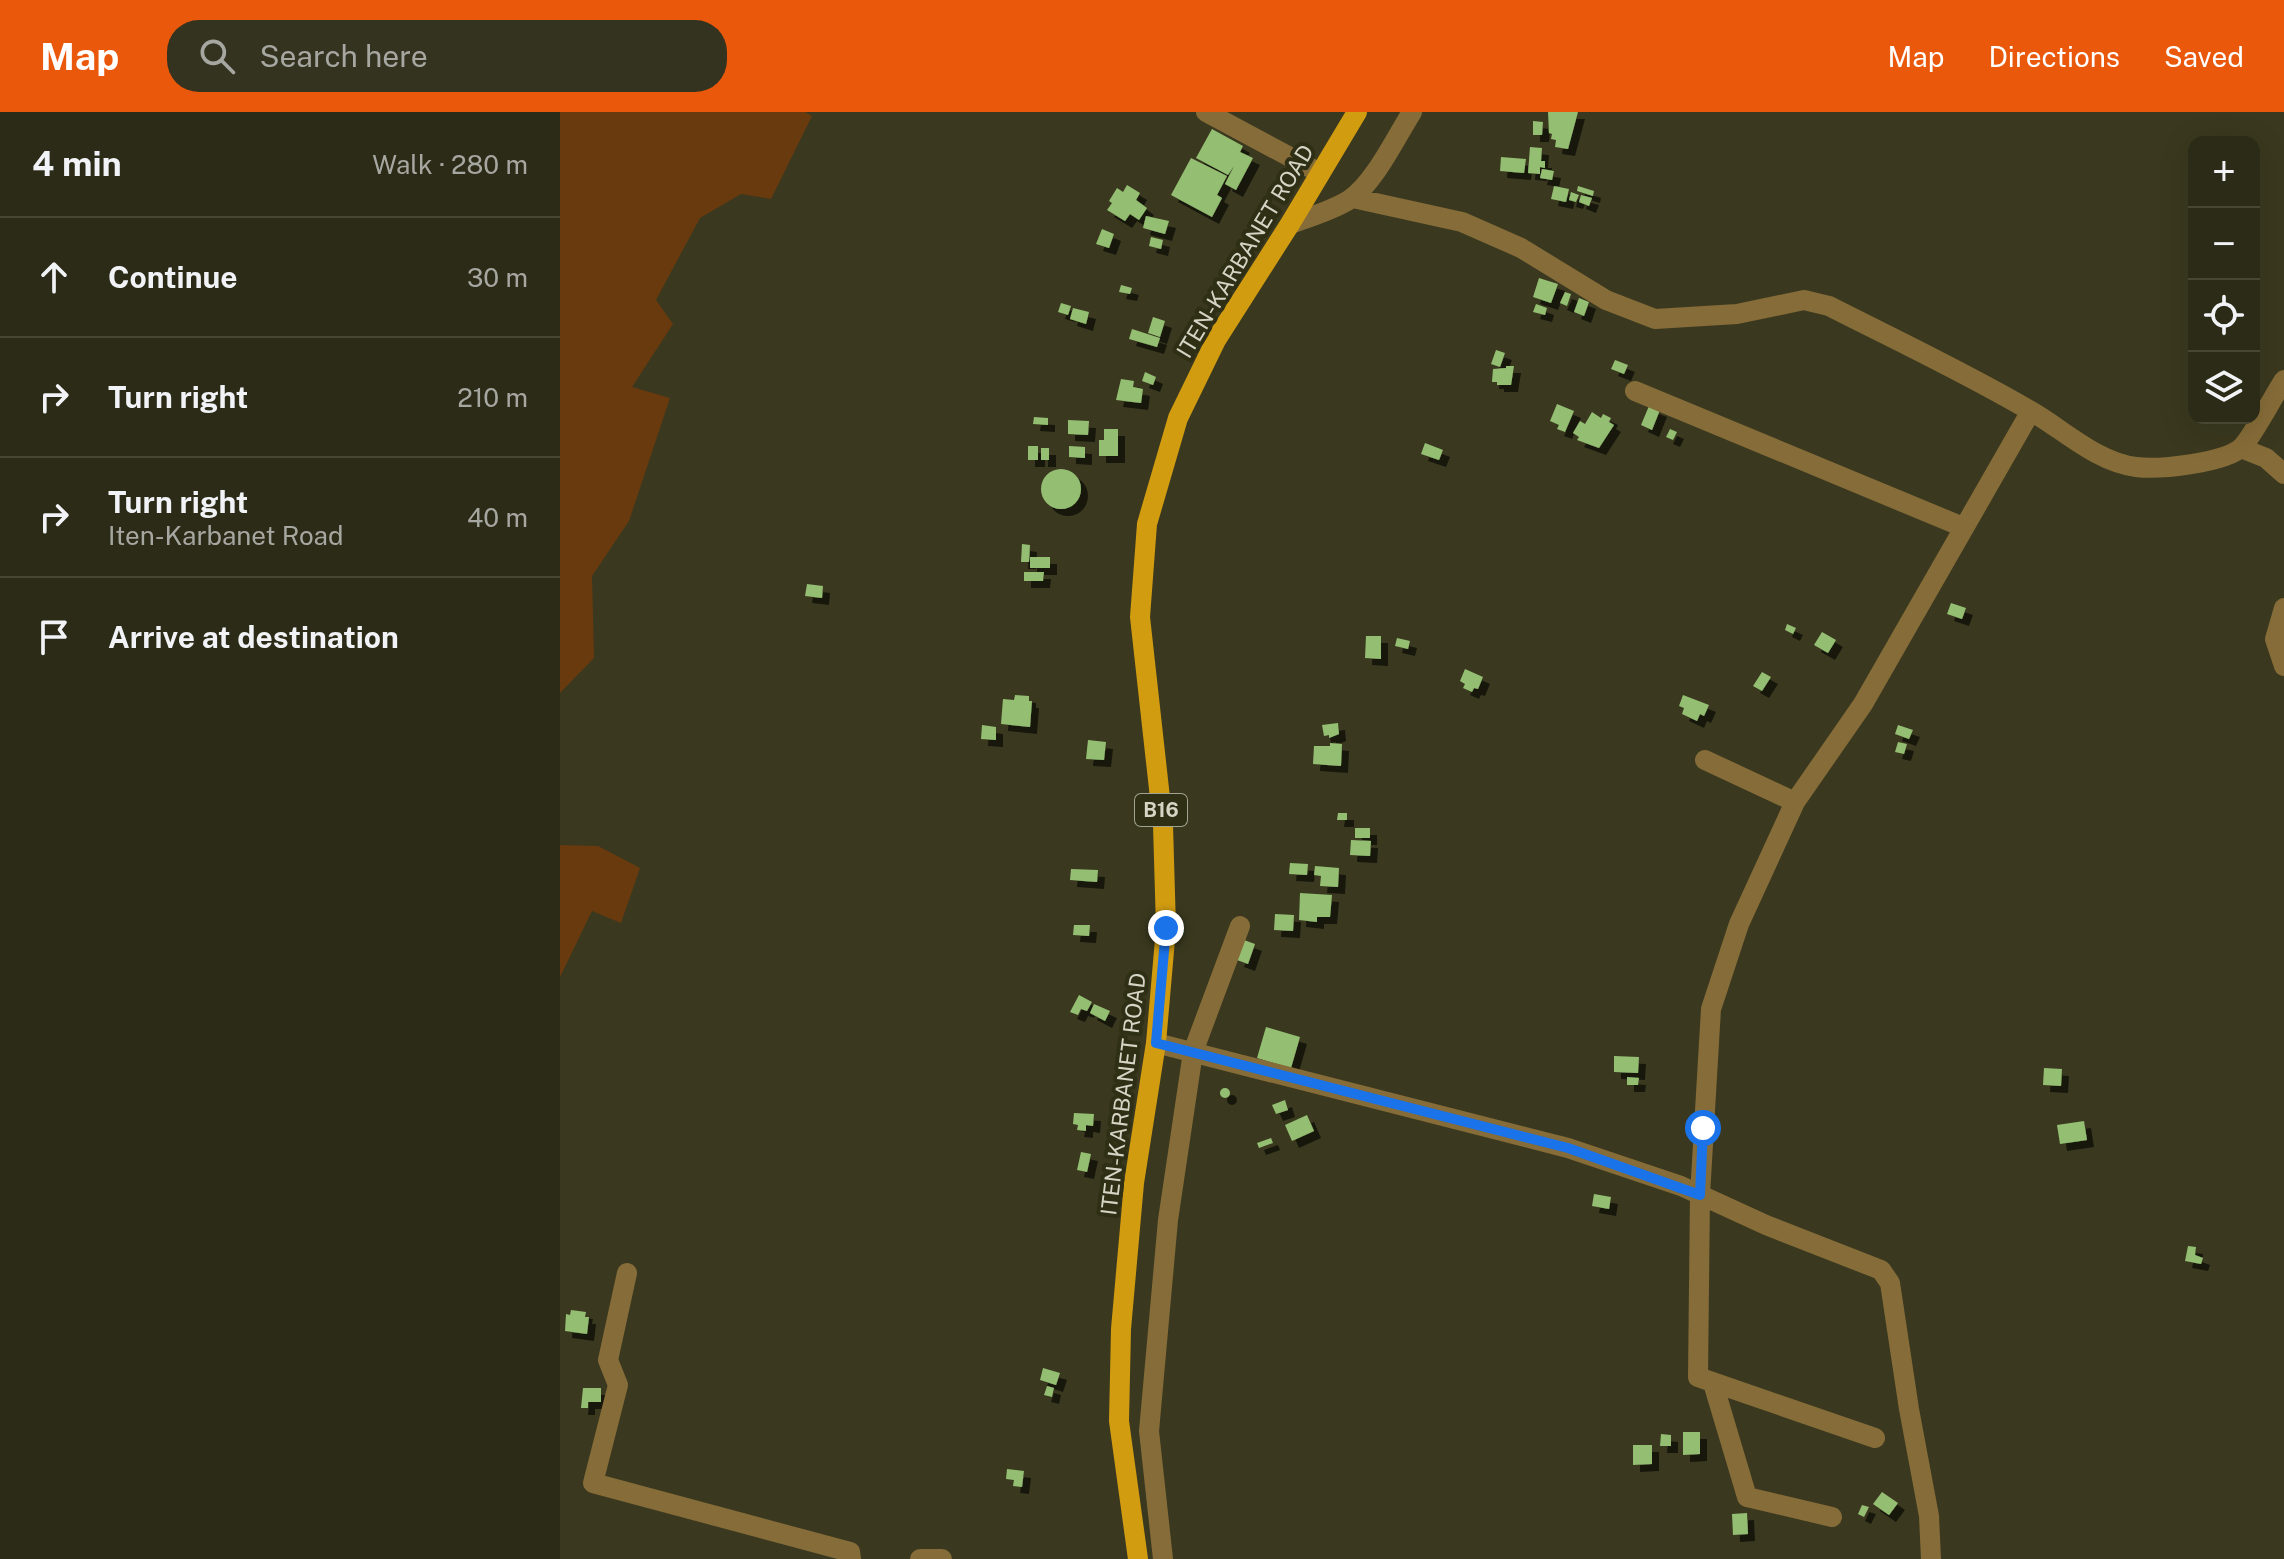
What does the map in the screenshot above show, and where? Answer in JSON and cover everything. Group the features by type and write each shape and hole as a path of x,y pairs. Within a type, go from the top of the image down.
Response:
{"main road":[{"name":"ITEN-KARBANET ROAD","path":"1138,1559 1119,1421 1121,1329 1134,1183 1156,1043 1166,928 1163,825 1140,617 1147,524 1178,418 1216,340 1357,112"}],"street":[{"path":"1206,112 1320,173"},
{"path":"1290,224 1353,198 1372,175 1412,112"},
{"path":"1353,198 1462,222 1521,248 1606,300 1655,319 1737,314 1804,300 1829,306 2031,411 2072,439 2134,467 2175,468 2213,459 2241,448 2284,380"},
{"path":"1635,391 1963,527"},
{"path":"1875,1438 1698,1377 1700,1195 1711,1009 1739,924 1795,802 1863,704 2031,411"},
{"path":"2241,448 2266,458 2284,474"},
{"path":"2284,608 2275,639 2284,666"},
{"path":"1705,760 1795,802"},
{"path":"1163,1559 1149,1431 1168,1220 1193,1052 1240,926"},
{"path":"1156,1043 1568,1148 1700,1195 1766,1225 1881,1270 1890,1283 1929,1516 1931,1559"},
{"path":"627,1273 608,1360 618,1385 593,1483 850,1552 851,1559"},
{"path":"1713,1383 1747,1497 1832,1517"},
{"path":"920,1559 942,1559"}],"shaded area":[{"path":"560,112 805,112 812,116 771,199 741,194 700,218 656,300 673,324 632,387 670,398 629,521 592,576 594,658 560,693"},
{"path":"560,845 598,846 640,868 621,923 592,911 560,977"}],"building":[{"path":"1548,112 1578,112 1568,149 1555,147 1556,140 1551,139 1552,134 1549,133"},
{"path":"1533,121 1543,122 1542,135 1533,135"},
{"path":"1212,129 1243,146 1240,152 1253,158 1236,190 1225,184 1234,166 1228,175 1196,158"},
{"path":"1530,147 1542,148 1541,161 1545,161 1545,168 1540,167 1540,174 1528,173"},
{"path":"1501,157 1526,159 1524,173 1500,171"},
{"path":"1191,158 1227,176 1217,195 1222,198 1212,217 1171,195"},
{"path":"1542,169 1554,171 1552,180 1540,178"},
{"path":"1127,185 1140,193 1136,200 1147,208 1139,220 1130,214 1125,221 1107,210 1117,188 1123,192"},
{"path":"1554,186 1569,189 1566,202 1551,199"},
{"path":"1578,186 1594,191 1593,196 1577,191"},
{"path":"1571,192 1579,195 1576,202 1569,200"},
{"path":"1581,195 1592,198 1589,206 1579,202"},
{"path":"1146,216 1169,221 1165,234 1143,228"},
{"path":"1102,229 1114,234 1109,248 1096,244"},
{"path":"1151,237 1163,240 1161,249 1149,246"},
{"path":"1539,278 1558,284 1551,303 1533,297"},
{"path":"1121,285 1132,288 1130,294 1119,292"},
{"path":"1565,292 1571,294 1567,306 1560,303"},
{"path":"1579,298 1589,302 1584,316 1574,312"},
{"path":"1061,303 1071,306 1068,315 1058,312"},
{"path":"1536,304 1547,308 1545,315 1533,312"},
{"path":"1073,308 1089,312 1086,324 1070,319"},
{"path":"1153,317 1165,321 1160,337 1148,333"},
{"path":"1132,329 1160,338 1157,347 1129,339"},
{"path":"1496,350 1505,353 1500,367 1491,364"},
{"path":"1615,360 1628,365 1624,374 1611,369"},
{"path":"1514,366 1511,385 1492,382 1493,369"},
{"path":"1145,372 1156,377 1153,385 1142,381"},
{"path":"1121,379 1134,381 1133,387 1143,389 1141,403 1116,400"},
{"path":"1557,404 1574,411 1565,432 1550,421"},
{"path":"1649,406 1660,410 1652,430 1641,425"},
{"path":"1592,412 1601,418 1603,414 1611,418 1609,422 1614,425 1599,448 1577,440 1579,437 1573,433 1580,421 1585,424"},
{"path":"1034,417 1048,418 1048,425 1033,424"},
{"path":"1068,420 1089,421 1088,435 1068,434"},
{"path":"1104,429 1118,429 1118,456 1099,456 1099,440 1104,440"},
{"path":"1670,429 1677,432 1673,440 1666,437"},
{"path":"1425,443 1443,450 1439,460 1421,454"},
{"path":"1028,446 1038,446 1038,460 1028,460"},
{"path":"1069,446 1085,447 1085,458 1069,457"},
{"path":"1041,448 1049,448 1049,460 1041,460"},
{"path":"1061,469 1075,475 1081,489 1075,503 1061,509 1047,503 1041,489 1047,475"},
{"path":"1022,544 1030,545 1029,562 1021,562"},
{"path":"1030,557 1050,557 1050,568 1030,568"},
{"path":"1024,572 1044,572 1043,581 1024,581"},
{"path":"807,584 823,586 822,598 805,596"},
{"path":"1951,603 1966,608 1962,619 1947,614"},
{"path":"1787,624 1796,628 1793,634 1785,630"},
{"path":"1822,632 1836,640 1828,653 1814,645"},
{"path":"1366,636 1381,636 1381,659 1365,658"},
{"path":"1397,638 1410,641 1408,649 1395,646"},
{"path":"1465,669 1483,677 1478,689 1474,688 1472,692 1463,688 1465,684 1460,681"},
{"path":"1762,672 1771,677 1762,691 1753,686"},
{"path":"1015,695 1029,696 1029,701 1032,701 1030,727 1001,724 1003,699 1014,700"},
{"path":"1683,695 1709,705 1704,716 1700,714 1697,721 1682,714 1684,708 1679,706"},
{"path":"1338,723 1339,734 1329,738 1329,735 1324,736 1322,725"},
{"path":"982,725 996,727 996,740 981,739"},
{"path":"1898,725 1913,730 1909,739 1895,734"},
{"path":"1088,740 1106,742 1104,760 1086,759"},
{"path":"1898,742 1907,744 1904,754 1895,752"},
{"path":"1330,743 1342,744 1341,766 1313,764 1314,746 1330,746"},
{"path":"1338,813 1347,813 1347,820 1337,820"},
{"path":"1355,828 1370,828 1370,838 1355,838"},
{"path":"1351,840 1371,841 1370,856 1350,855"},
{"path":"1290,863 1308,864 1307,875 1289,874"},
{"path":"1315,866 1339,868 1338,887 1320,886 1321,876 1314,875"},
{"path":"1071,869 1098,870 1097,882 1070,880"},
{"path":"1300,893 1332,895 1330,917 1317,917 1317,922 1299,920"},
{"path":"1275,914 1294,915 1293,931 1274,930"},
{"path":"1074,925 1090,925 1089,936 1073,935"},
{"path":"1244,940 1255,944 1248,964 1237,960"},
{"path":"1079,995 1092,1002 1087,1011 1081,1009 1078,1015 1070,1012"},
{"path":"1094,1004 1110,1011 1105,1021 1090,1013"},
{"path":"1266,1027 1300,1037 1291,1068 1257,1058"},
{"path":"1614,1056 1639,1057 1638,1073 1614,1072"},
{"path":"2044,1068 2062,1069 2061,1086 2043,1085"},
{"path":"1627,1077 1639,1078 1638,1085 1627,1085"},
{"path":"1225,1088 1230,1093 1225,1098 1220,1093"},
{"path":"1285,1100 1288,1110 1276,1114 1272,1105"},
{"path":"1074,1113 1094,1114 1093,1126 1086,1125 1086,1131 1077,1130 1078,1125 1073,1124"},
{"path":"1307,1115 1314,1131 1292,1141 1285,1125"},
{"path":"2084,1121 2087,1140 2060,1144 2057,1125"},
{"path":"1271,1138 1273,1143 1259,1148 1257,1143"},
{"path":"1081,1152 1091,1154 1087,1172 1077,1170"},
{"path":"1594,1194 1611,1197 1609,1209 1592,1206"},
{"path":"2188,1246 2196,1247 2195,1255 2203,1258 2201,1264 2185,1261"},
{"path":"571,1310 586,1312 585,1317 589,1317 587,1334 565,1331 566,1314 570,1315"},
{"path":"1043,1368 1060,1373 1056,1385 1040,1380"},
{"path":"1047,1386 1054,1388 1052,1397 1044,1395"},
{"path":"583,1388 601,1388 601,1402 588,1402 588,1408 581,1408"},
{"path":"1683,1432 1700,1432 1700,1454 1683,1455"},
{"path":"1661,1434 1671,1435 1671,1446 1660,1446"},
{"path":"1633,1445 1652,1445 1652,1464 1633,1465"},
{"path":"1007,1469 1024,1471 1022,1487 1013,1486 1014,1480 1006,1479"},
{"path":"1882,1492 1898,1503 1889,1515 1873,1504"},
{"path":"1862,1505 1869,1507 1864,1517 1858,1514"},
{"path":"1747,1513 1748,1534 1733,1535 1732,1514"}],"route":[{"path":"1166,928 1156,1043 1568,1148 1700,1195 1703,1128"}]}
